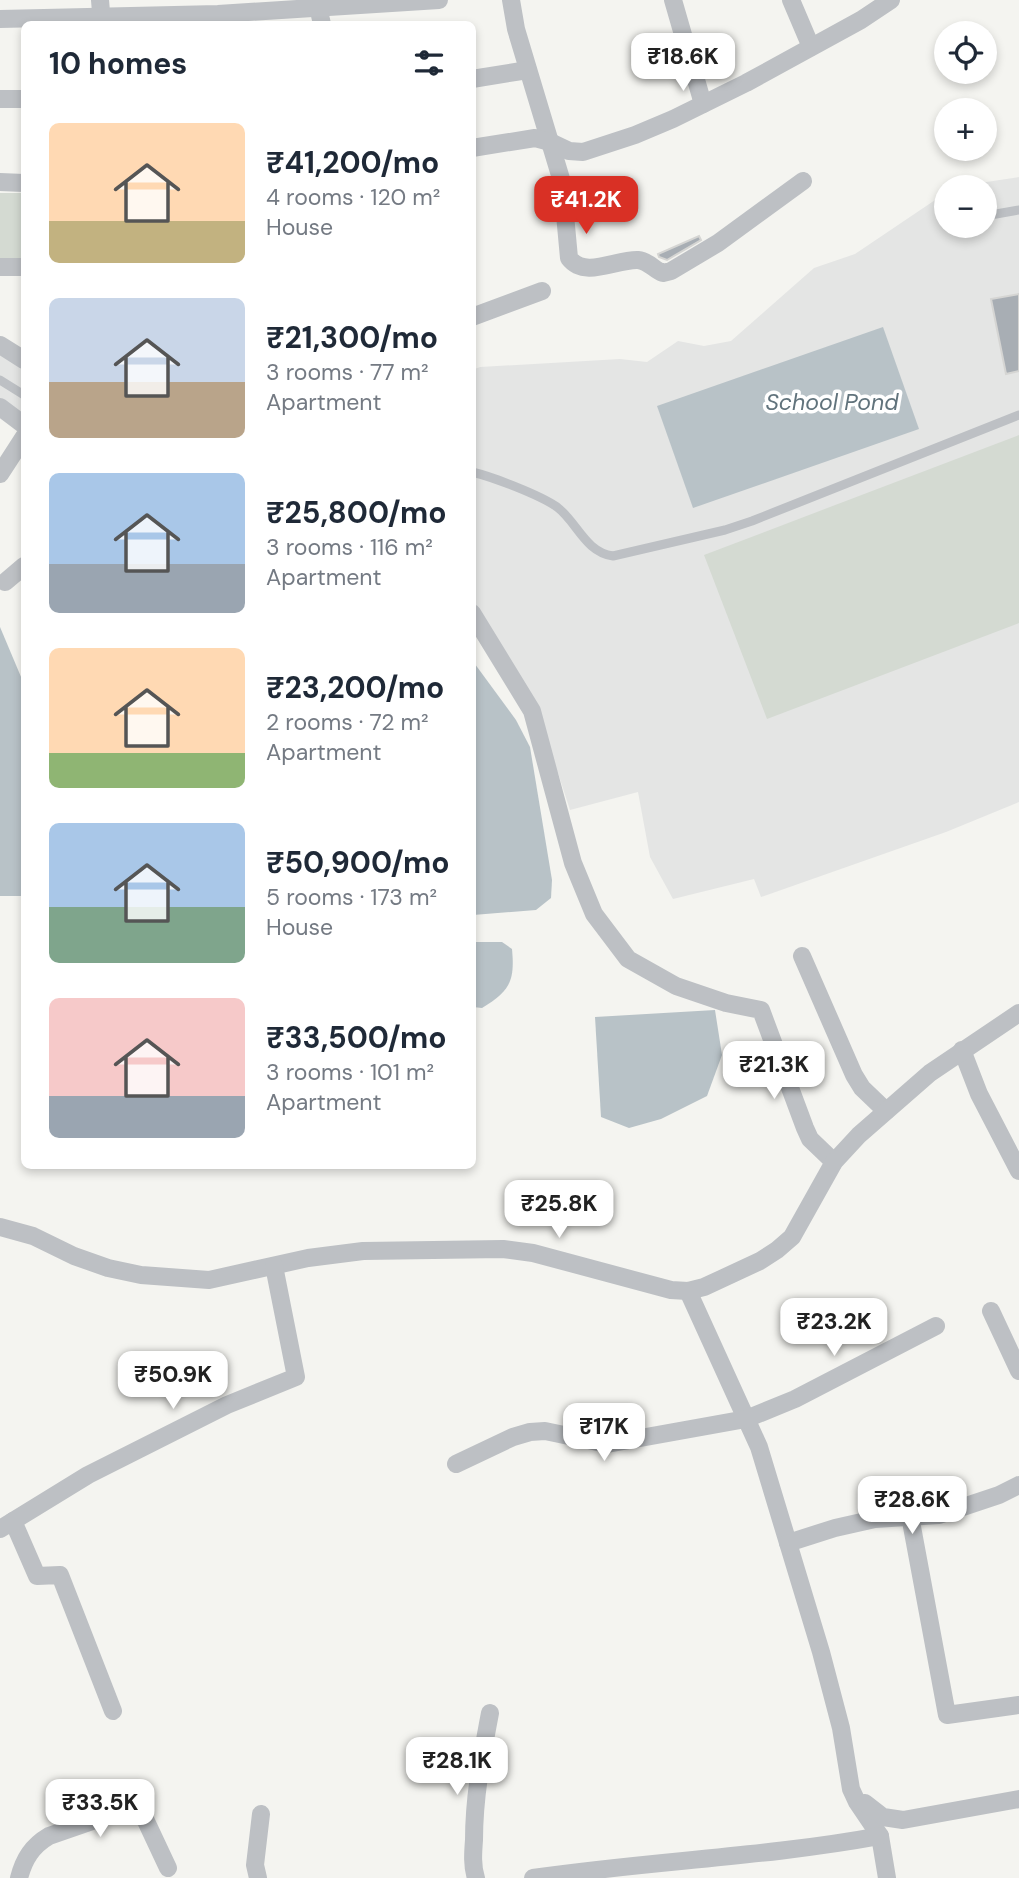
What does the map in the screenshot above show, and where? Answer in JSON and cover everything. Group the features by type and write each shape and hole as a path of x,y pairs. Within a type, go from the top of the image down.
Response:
{"street":[{"path":"0,19 102,14 220,19 253,6 320,16 343,3 439,0"},
{"path":"511,0 528,70 562,182 569,258 574,265 583,268 634,260 643,261 663,273 671,271 718,243 803,181"},
{"path":"673,0 703,104"},
{"path":"791,0 811,47"},
{"path":"476,147 535,138 569,152 583,152 635,135 703,104 811,47 891,0"},
{"path":"476,78 528,70"},
{"path":"0,100 21,99"},
{"path":"0,182 21,183"},
{"path":"0,267 21,267"},
{"path":"476,316 542,291"},
{"path":"0,345 21,358"},
{"path":"0,407 21,423"},
{"path":"0,474 21,442"},
{"path":"5,582 21,569"},
{"path":"476,620 532,711 573,863 594,914 628,959 676,986 726,1003 761,1010 810,1139 834,1162"},
{"path":"802,956 854,1075 862,1088 886,1111"},
{"path":"0,1227 33,1236 74,1256 108,1268 141,1275 209,1280 274,1265 363,1251 503,1249 533,1253 671,1290 688,1291 704,1287 760,1261 792,1237 834,1162 859,1135 930,1073 1019,1013"},
{"path":"962,1050 979,1094 1019,1171"},
{"path":"113,1711 60,1575 37,1576 6,1525 88,1475 227,1405 296,1377 274,1265"},
{"path":"688,1291 759,1447 838,1716 853,1794 880,1836 887,1878"},
{"path":"991,1311 1019,1371"},
{"path":"456,1465 513,1437 530,1432 545,1431 607,1444 746,1419 818,1388 936,1326"},
{"path":"788,1543 875,1519 939,1515 999,1495 1019,1485"},
{"path":"910,1516 947,1715 1019,1705"},
{"path":"476,1878 473,1869 474,1817 490,1713"},
{"path":"853,1794 883,1817 903,1820 1019,1799"},
{"path":"19,1878 26,1858 38,1842 124,1810 137,1813 145,1819 168,1868"},
{"path":"258,1878 255,1865 261,1814"},
{"path":"533,1878 820,1847 880,1836"}],"lane":[{"path":"997,214 1019,210"},
{"path":"0,380 21,393"},
{"path":"476,474 556,506 595,549 604,555 612,556 734,527 1019,415"}],"shaded area":[{"path":"1019,177 1019,802 946,832 761,897 754,879 673,899 650,857 638,792 570,810 558,773 476,615 476,368 620,359 647,362 678,341 704,346 731,341 814,268 855,254 934,201 934,238 997,238 997,180"},
{"path":"0,193 21,193 21,262 0,261"},
{"path":"0,354 21,367 21,414 0,401"},
{"path":"1019,435 1019,623 767,719 704,555"}],"water":[{"name":"School Pond","path":"883,327 919,429 693,508 657,406"},
{"path":"0,627 21,677 21,896 0,896"},
{"path":"476,665 516,720 530,747 552,880 551,898 536,910 476,915"},
{"path":"476,942 502,942 512,949 513,969 509,984 499,996 482,1008 476,1007"},
{"path":"715,1010 722,1055 707,1096 661,1119 629,1128 601,1117 595,1017"}],"building":[{"path":"699,236 701,240 667,260 659,257 658,254"},
{"path":"1019,294 1019,371 1006,374 991,299"}]}
